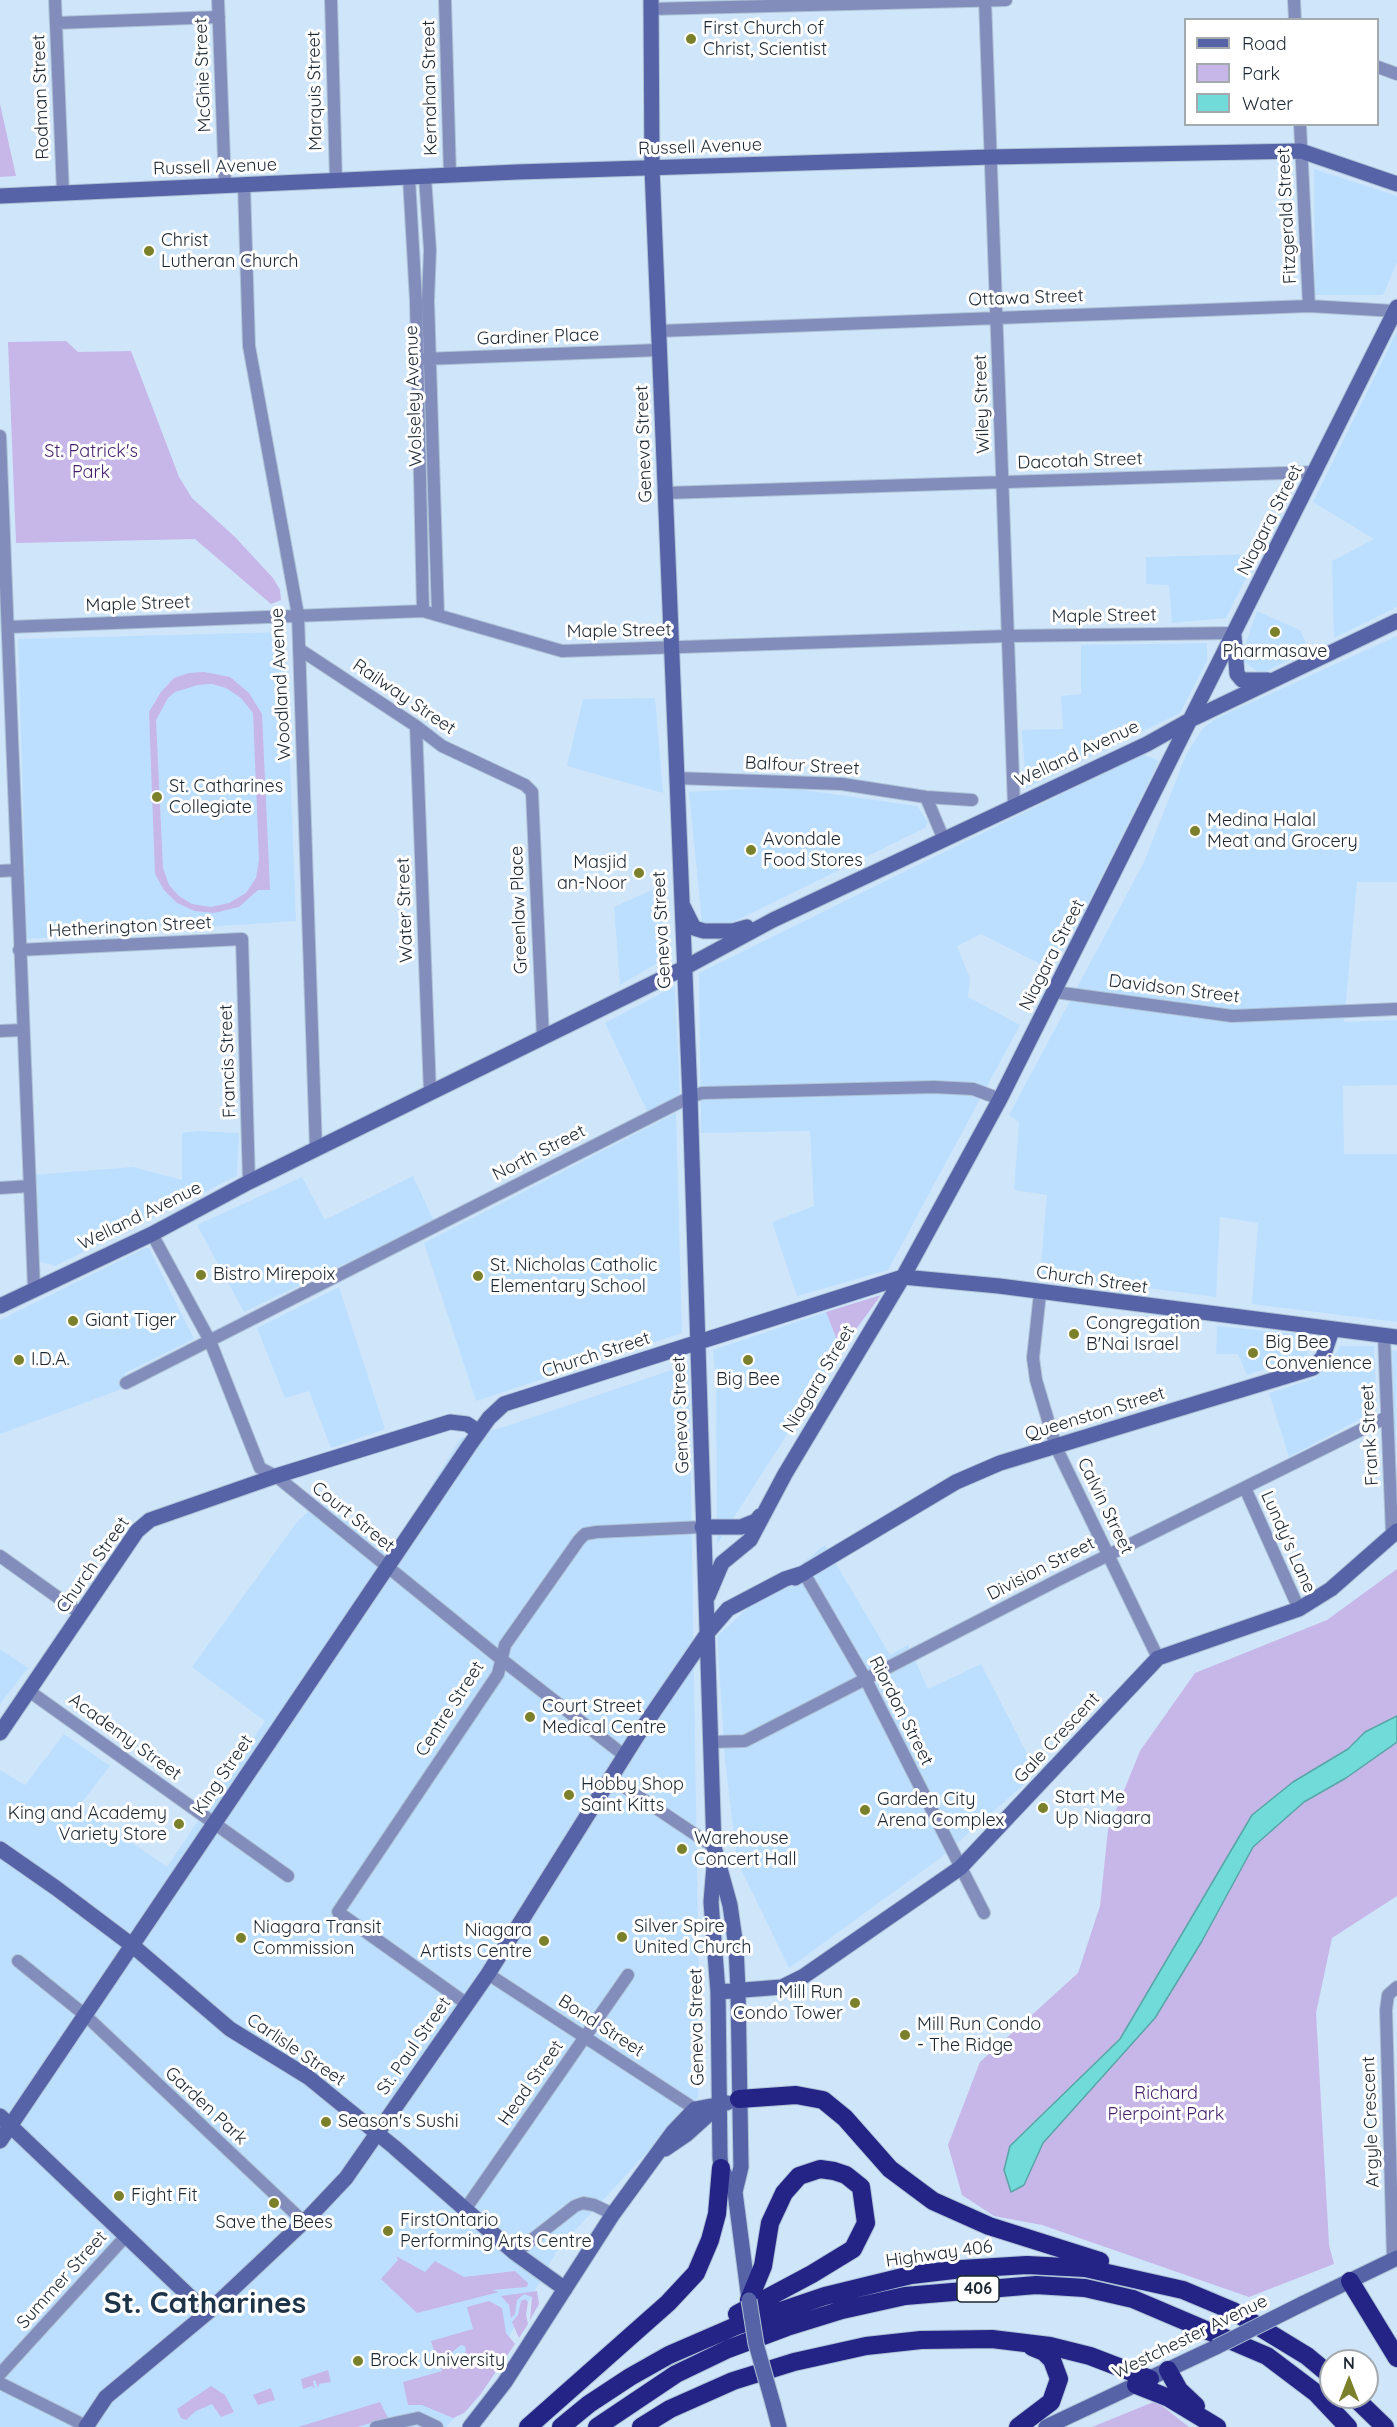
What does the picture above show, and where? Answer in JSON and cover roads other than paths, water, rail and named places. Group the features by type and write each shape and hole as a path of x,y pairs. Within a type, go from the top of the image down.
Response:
{"highway":[{"path":"739,2098 796,2095 823,2100 833,2106 874,2152 904,2181 933,2201 989,2226 1123,2268 1183,2290"},
{"path":"528,2427 669,2303 696,2273 710,2240 717,2214 721,2163"},
{"path":"630,2377 703,2331 812,2274 853,2248 866,2223 861,2187 846,2175 834,2171 820,2169 799,2176 784,2193 770,2223 763,2266 749,2300"},
{"name":"Highway 406","path":"561,2427 589,2404 669,2355 754,2319 825,2296 911,2275 962,2269 1027,2265 1085,2268 1183,2290 1233,2311 1307,2356 1319,2366"},
{"path":"1350,2281 1397,2358"},
{"name":"Highway 406","path":"597,2427 676,2374 728,2349 787,2327 842,2310 905,2296 1036,2285 1085,2289 1133,2299 1267,2356 1316,2393 1348,2427"},
{"path":"640,2427 670,2409 733,2381 794,2362 866,2346 921,2340 1019,2341 1090,2356 1143,2382 1214,2425"},
{"path":"1018,2427 1051,2402 1059,2379 1052,2360 1044,2352 1019,2341"},
{"path":"1168,2370 1179,2390 1214,2425"},
{"path":"1366,2409 1385,2427"}],"main road":[{"name":"Geneva Street","path":"651,4 652,168 680,900 690,1097 702,1527 709,1630 710,1742 715,1852 711,1902 718,1992 718,2106 721,2163 735,2192 756,2344 779,2427"},
{"name":"Russell Avenue","path":"0,196 652,168 991,157 1301,151 1397,184"},
{"name":"Niagara Street","path":"707,1598 722,1563 750,1540 762,1514 903,1277 1000,1099 1396,309"},
{"name":"Welland Avenue","path":"0,1306 152,1234 249,1182 684,968 773,920 1147,744 1190,720 1397,621"},
{"path":"1234,633 1237,674 1242,680 1259,681 1282,677"},
{"path":"680,900 694,928 708,932 733,931 773,920"},
{"name":"Church Street","path":"0,1733 137,1531 150,1520 276,1476 450,1422 467,1424 479,1432 504,1404 903,1277 999,1286 1332,1330"},
{"path":"1332,1330 1390,1337"},
{"name":"Queenston Street","path":"709,1630 956,1482 1000,1463 1313,1368 1323,1357 1332,1330"},
{"name":"King Street","path":"0,2141 5,2121 85,2015 133,1946 479,1432"},
{"path":"702,1527 741,1527 756,1521 762,1514"},
{"name":"Gale Crescent","path":"718,1992 782,1987 804,1976 960,1868 1158,1658 1299,1609 1331,1588 1395,1532"},
{"name":"St. Paul Street","path":"86,2427 106,2397 207,2313 304,2222 346,2178 488,1974 625,1756 709,1630"},
{"name":"Carlisle Street","path":"0,1850 133,1946 230,2029 308,2077 378,2133 464,2211 515,2253 565,2289"},
{"name":"Geneva Street","path":"715,1852 730,1905 738,1990 741,2167 735,2192"},
{"path":"470,2427 506,2382 613,2214 673,2132 695,2109 718,2106 739,2098"},
{"path":"657,2153 687,2134 718,2106"},
{"path":"5,2121 207,2313"},
{"path":"687,2134 700,2131 711,2136 721,2163"},
{"name":"Westchester Avenue","path":"1046,2427 1168,2370 1395,2258"}],"street":[{"name":"Rodman Street","path":"56,0 63,193"},
{"name":"McGhie Street","path":"218,0 225,185"},
{"name":"Marquis Street","path":"331,0 336,181"},
{"name":"Kernahan Street","path":"446,0 450,176"},
{"name":"Wiley Street","path":"985,0 1014,806"},
{"path":"651,4 1006,0"},
{"path":"1294,0 1295,18"},
{"path":"56,23 219,17"},
{"path":"1379,68 1397,74"},
{"name":"Fitzgerald Street","path":"1300,126 1309,306"},
{"name":"Wolseley Avenue","path":"425,177 429,250 438,615"},
{"name":"Wolseley Avenue","path":"409,178 417,359 423,611"},
{"name":"Woodland Avenue","path":"244,185 249,346 298,615 316,1150"},
{"name":"Ottawa Street","path":"659,331 1309,306 1396,309"},
{"name":"Gardiner Place","path":"417,359 659,350"},
{"path":"0,435 9,627 5,710 16,870 34,1289"},
{"name":"Dacotah Street","path":"666,493 1316,472"},
{"name":"Maple Street","path":"9,627 423,611 562,651 1008,636 1234,633"},
{"name":"Railway Street","path":"299,649 416,726 442,746 525,785"},
{"name":"Water Street","path":"416,726 430,1093"},
{"name":"Balfour Street","path":"676,778 842,784 926,797 972,800"},
{"name":"Greenlaw Place","path":"525,785 532,792 543,1037"},
{"path":"926,797 944,840"},
{"path":"0,871 16,870"},
{"name":"Hetherington Street","path":"19,950 242,939"},
{"name":"Francis Street","path":"242,939 249,1182"},
{"name":"Davidson Street","path":"1055,992 1232,1016 1397,1010"},
{"path":"0,1031 22,1030"},
{"name":"North Street","path":"126,1383 690,1097 702,1093 934,1087 973,1089 1000,1099"},
{"path":"0,1188 29,1186"},
{"name":"Court Street","path":"152,1234 210,1341 260,1468 276,1476 387,1568 625,1756"},
{"name":"Calvin Street","path":"1040,1293 1033,1358 1036,1380 1056,1447 1158,1658"},
{"name":"Frank Street","path":"1390,1337 1387,1418 1395,1532"},
{"name":"Division Street","path":"710,1742 745,1741 1109,1555 1387,1418"},
{"name":"Lundy's Lane","path":"1245,1488 1299,1609"},
{"name":"Centre Street","path":"467,2004 338,1912 498,1674 505,1645 585,1534 702,1527"},
{"path":"0,1556 81,1614"},
{"name":"Riordon Street","path":"804,1573 865,1678 984,1913"},
{"name":"Academy Street","path":"28,1691 288,1876"},
{"path":"611,1778 715,1852"},
{"name":"Garden Park","path":"18,1961 85,2015 304,2222"},
{"name":"Bond Street","path":"488,1974 695,2109"},
{"name":"Head Street","path":"464,2211 628,1975"},
{"name":"Argyle Crescent","path":"1395,2258 1386,2010 1388,1995 1397,1987"},
{"path":"515,2253 575,2206 583,2203 594,2205 613,2214"},
{"name":"Summer Street","path":"0,2374 126,2236"},
{"path":"0,2383 86,2427"},
{"path":"376,2427 418,2418 437,2427"}],"water":[{"path":"1397,1716 1397,1742 1346,1778 1304,1802 1253,1847 1202,1941 1155,2018 1043,2143 1024,2185 1011,2192 1004,2170 1010,2146 1120,2039 1252,1815 1293,1782 1348,1749 1365,1732"}],"place":[{"name":"First Church of Christ, Scientist","path":"691,39"},
{"name":"Christ Lutheran Church","path":"149,251"},
{"name":"Pharmasave","path":"1275,632"},
{"name":"St. Catharines Collegiate","path":"157,797"},
{"name":"Medina Halal Meat and Grocery","path":"1195,831"},
{"name":"Avondale Food Stores","path":"751,850"},
{"name":"Masjid an-Noor","path":"639,873"},
{"name":"Bistro Mirepoix","path":"201,1275"},
{"name":"St. Nicholas Catholic Elementary School","path":"478,1276"},
{"name":"Giant Tiger","path":"73,1321"},
{"name":"Congregation B'Nai Israel","path":"1074,1334"},
{"name":"Big Bee Convenience","path":"1253,1353"},
{"name":"I.D.A.","path":"19,1360"},
{"name":"Big Bee","path":"748,1360"},
{"name":"Court Street Medical Centre","path":"530,1717"},
{"name":"Hobby Shop Saint Kitts","path":"569,1795"},
{"name":"Start Me Up Niagara","path":"1043,1808"},
{"name":"Garden City Arena Complex","path":"865,1810"},
{"name":"King and Academy Variety Store","path":"179,1824"},
{"name":"Warehouse Concert Hall","path":"682,1849"},
{"name":"Silver Spire United Church","path":"622,1937"},
{"name":"Niagara Transit Commission","path":"241,1938"},
{"name":"Niagara Artists Centre","path":"544,1941"},
{"name":"Mill Run Condo Tower","path":"855,2003"},
{"name":"Mill Run Condo - The Ridge","path":"905,2035"},
{"name":"Season's Sushi","path":"326,2122"},
{"name":"Fight Fit","path":"119,2196"},
{"name":"Save the Bees","path":"274,2203"},
{"name":"FirstOntario Performing Arts Centre","path":"388,2231"},
{"name":"Brock University","path":"358,2361"}],"district":[{"name":"St. Catharines","path":"205,2304"}],"park label":[{"name":"St. Patrick's Park","path":"91,462"},
{"name":"Richard Pierpoint Park","path":"1166,2104"}]}
